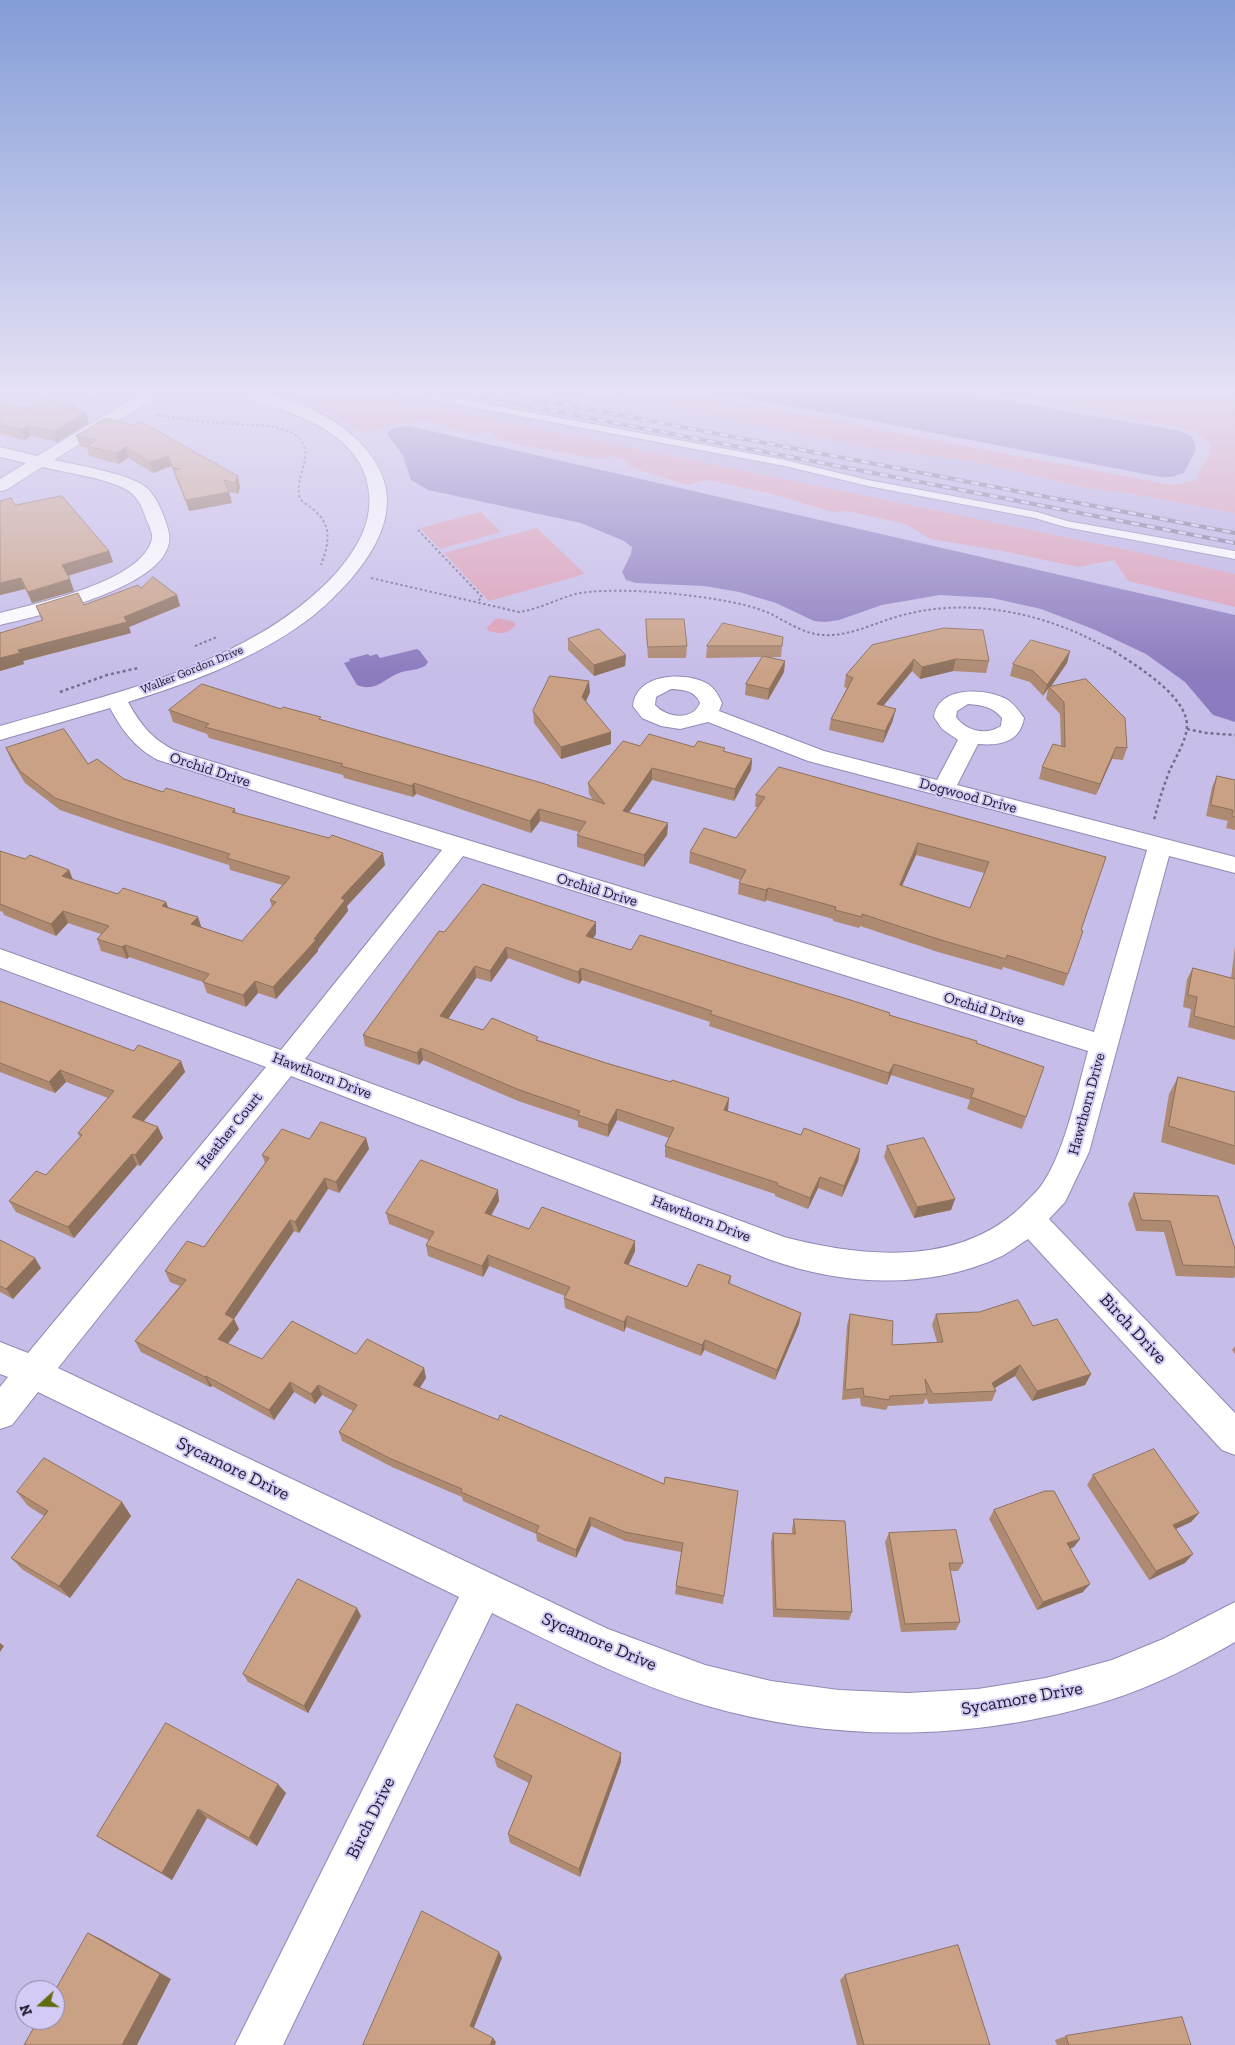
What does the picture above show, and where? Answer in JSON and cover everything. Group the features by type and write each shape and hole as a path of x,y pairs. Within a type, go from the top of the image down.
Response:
{"street":[{"path":"0,619 83,596 116,584 146,564 156,552 160,543 159,528 148,499 139,489 129,484"},
{"name":"Walker Gordon Drive","path":"0,733 116,700 221,660 268,637 336,588 347,575 368,545 378,520 377,484"},
{"name":"Orchid Drive","path":"116,700 136,735 149,747 167,756 1103,1045"},
{"name":"Dogwood Drive","path":"706,714 806,754 1235,865"},
{"path":"943,790 971,736"},
{"name":"Hawthorn Drive","path":"0,958 286,1063 782,1250 823,1262 866,1268 902,1268 930,1265 986,1248 1018,1230 1054,1194 1069,1166 1103,1045 1154,844"},
{"name":"Heather Court","path":"0,1413 286,1063 457,847"},
{"name":"Birch Drive","path":"1030,1220 1235,1438"},
{"name":"Sycamore Drive","path":"0,1357 595,1643 706,1685 764,1699 824,1708 883,1712 943,1712 1001,1706 1058,1696 1112,1681 1163,1661 1209,1638 1235,1621"},
{"name":"Birch Drive","path":"258,2045 483,1590"}],"lane":[{"path":"876,484 1037,515 1065,524 1235,555"}],"path":[{"path":"297,484 299,496 302,501 327,522 328,530 319,570 373,578 519,612 533,610 570,596 587,592 692,596 754,608 779,617 804,630 821,635 852,630 897,616 935,609 969,608 1008,613 1065,628 1101,643 1147,673 1170,693 1183,711 1187,722 1187,729 1173,762 1154,844"},
{"path":"418,530 482,597 476,602"},
{"path":"190,649 220,636"},
{"path":"52,694 107,675 142,667"},
{"path":"1187,729 1206,733 1235,735"}],"shaded area":[{"path":"419,484 664,484 1235,615 1235,722 1213,715 1185,682 1146,654 1093,629 1041,609 992,598 940,595 882,605 839,620 814,621 776,603 739,592 704,586 636,583 626,580 622,572 631,554 632,547 624,541 581,523 428,490"},
{"path":"728,484 810,484 1235,574 1235,607 1128,581 1114,560 1078,567 1003,551 931,539 905,524 847,511 833,512 772,494"},
{"path":"810,484 1071,484 1235,513 1235,574"},
{"path":"1071,484 1235,484 1235,513 1127,493"},
{"path":"481,512 501,532 440,549 420,528"},
{"path":"537,528 585,574 489,601 444,553"},
{"path":"499,618 514,622 516,625 504,633 488,631 487,628 495,619"},
{"path":"417,649 428,662 425,666 396,674 376,686 364,687 357,685 344,663 350,661 349,659 368,654 370,656 377,654 380,658"}],"building":[{"path":"180,484 226,484 229,492 186,500"},
{"path":"62,496 109,551 62,565 70,579 28,592 21,578 0,583 0,501 11,498 15,505"},
{"path":"153,577 177,595 124,617 127,622 18,650 20,653 0,658 0,633 43,620 36,606 78,593 84,605 138,585 141,588"},
{"path":"646,619 684,619 687,646 648,647"},
{"path":"723,623 783,637 782,646 707,646"},
{"path":"944,628 983,630 989,661 956,659 922,667 914,659 877,704 896,709 885,731 831,719 853,678 846,675 872,645"},
{"path":"599,629 626,655 594,665 568,639"},
{"path":"1031,640 1070,651 1047,685 1033,671 1013,664"},
{"path":"763,656 785,661 769,689 746,684"},
{"path":"550,676 589,681 582,697 611,732 561,747 533,711"},
{"path":"1086,679 1125,718 1127,748 1116,747 1100,784 1042,767 1053,744 1065,747 1064,702 1049,687"},
{"path":"202,684 281,709 283,707 321,717 319,719 542,783 605,804 588,783 623,741 640,746 649,734 694,747 698,741 725,748 723,751 752,759 735,789 652,768 623,811 668,823 644,855 577,835 586,822 539,809 530,821 414,783 412,786 341,766 343,764 205,727 209,724 169,710"},
{"path":"64,729 88,764 97,759 124,779 163,792 166,788 235,809 232,812 329,838 332,835 383,853 341,898 345,900 314,939 316,940 273,987 255,981 243,995 203,982 209,974 125,945 122,947 97,939 109,926 63,911 51,924 0,904 0,851 25,859 30,855 69,870 62,876 118,894 123,888 166,902 162,906 198,917 191,924 242,941 276,902 270,900 290,877 227,858 230,854 55,798 20,771 6,748"},
{"path":"779,767 1106,857 1068,974 1007,955 1006,959 862,914 862,917 835,910 836,907 768,888 766,890 739,883 746,870 690,852 704,828 736,838 765,797 756,795","holes":["918,843 989,862 970,908 900,885"]},
{"path":"1217,776 1235,780 1235,817 1232,816 1233,810 1211,805"},
{"path":"483,884 596,922 586,936 631,950 640,935 860,1003 890,1013 889,1015 977,1041 976,1043 1044,1067 1026,1117 971,1097 974,1089 894,1064 889,1073 710,1014 712,1011 581,968 578,972 506,947 490,971 475,966 440,1016 483,1030 492,1018 538,1037 536,1040 606,1063 671,1082 672,1080 729,1098 724,1110 801,1135 804,1128 860,1149 844,1186 820,1177 810,1198 777,1185 778,1183 665,1146 674,1128 617,1109 608,1125 578,1115 580,1111 517,1089 421,1048 417,1053 363,1035 439,931 444,932"},
{"path":"1193,968 1235,979 1235,1027 1194,1016 1197,997 1188,995"},
{"path":"0,1001 134,1051 138,1045 181,1061 132,1117 158,1127 135,1155 132,1154 68,1227 9,1201 36,1171 46,1175 82,1135 78,1133 114,1091 60,1070 49,1082 0,1063"},
{"path":"1178,1077 1235,1092 1235,1146 1169,1126"},
{"path":"321,1122 366,1138 336,1182 325,1178 295,1222 290,1220 225,1314 234,1319 218,1339 262,1359 292,1321 356,1354 367,1339 424,1368 413,1385 498,1420 500,1415 664,1484 665,1477 738,1491 724,1596 676,1586 683,1543 625,1532 590,1517 576,1550 536,1532 539,1526 461,1492 462,1489 389,1458 339,1432 357,1405 318,1385 311,1394 290,1382 269,1410 135,1341 186,1280 165,1271 187,1241 204,1247 269,1158 262,1155 282,1129 309,1139"},
{"path":"924,1138 955,1199 917,1207 887,1146"},
{"path":"421,1160 498,1190 485,1213 529,1229 542,1207 635,1241 624,1263 687,1287 698,1264 731,1276 728,1283 801,1313 777,1370 705,1340 702,1345 627,1316 624,1322 564,1298 570,1287 488,1255 482,1266 426,1245 434,1232 386,1213"},
{"path":"1134,1193 1218,1196 1235,1249 1235,1267 1183,1265 1170,1221 1142,1220"},
{"path":"0,1240 35,1258 6,1289 0,1286"},
{"path":"1018,1300 1033,1326 1057,1319 1091,1374 1037,1391 1020,1365 992,1383 996,1391 933,1394 925,1379 927,1394 890,1396 889,1400 864,1396 863,1388 845,1390 850,1314 893,1321 892,1345 943,1342 936,1314 979,1312"},
{"path":"1154,1449 1199,1513 1173,1525 1193,1554 1156,1571 1093,1475"},
{"path":"44,1458 122,1502 59,1586 11,1558 48,1511 17,1492"},
{"path":"1045,1491 1054,1491 1080,1539 1067,1543 1090,1584 1043,1602 994,1510"},
{"path":"794,1519 845,1521 852,1612 776,1609 773,1533 795,1534"},
{"path":"956,1530 963,1563 949,1563 960,1622 905,1624 889,1533"},
{"path":"298,1579 357,1608 304,1706 243,1674"},
{"path":"517,1704 621,1753 579,1869 508,1834 532,1776 494,1757"},
{"path":"166,1723 278,1784 249,1838 198,1809 162,1873 97,1836"},
{"path":"422,1911 499,1952 470,2026 493,2038 490,2045 363,2045"},
{"path":"88,1933 160,1974 122,2045 24,2045 32,2030 65,2030 65,1980 61,1980"},
{"path":"958,1945 990,2045 864,2045 845,1975"},
{"path":"1182,2017 1191,2045 1069,2045 1066,2036"}],"railway":[{"path":"933,484 1235,543"},
{"path":"982,484 1235,533"}]}
